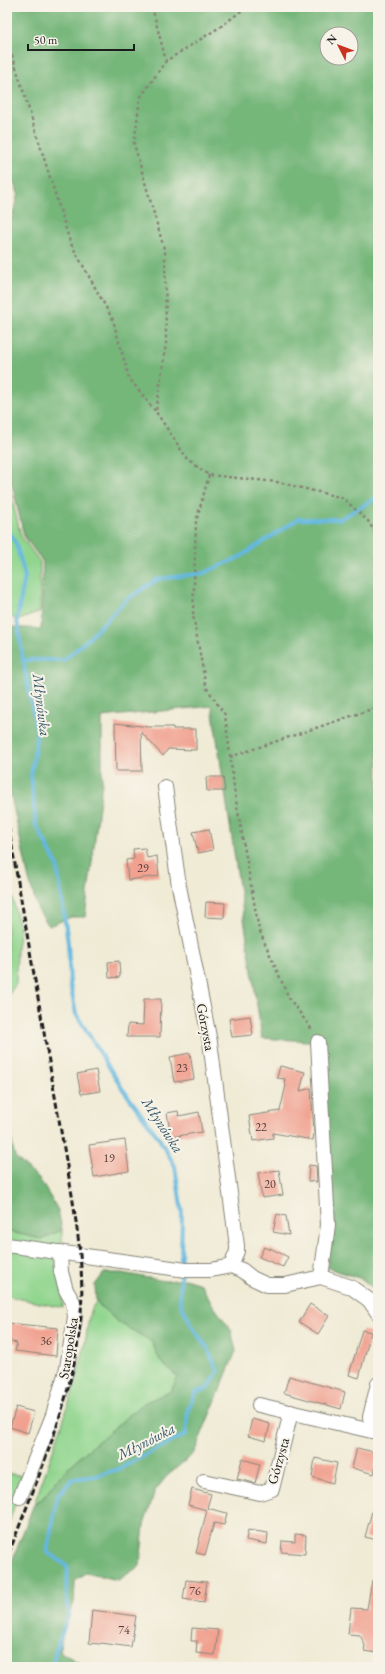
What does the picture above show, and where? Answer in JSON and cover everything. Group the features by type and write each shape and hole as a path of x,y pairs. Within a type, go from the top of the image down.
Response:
{"street":[{"name":"Górzysta","path":"165,787 179,886 210,1042 237,1246 237,1251 231,1266"},
{"path":"318,1042 328,1225 321,1276"},
{"path":"7,1245 179,1269 211,1270 231,1266 242,1270 252,1278 267,1285 285,1285 321,1276 351,1287 369,1300 378,1313"},
{"name":"Staropolska","path":"21,1495 53,1415 67,1368 75,1317 73,1302 66,1290 61,1272 60,1252"},
{"path":"377,1432 371,1426 370,1417 378,1384"},
{"path":"259,1405 377,1432"},
{"name":"Górzysta","path":"204,1481 260,1493 272,1489 291,1412"}],"path":[{"path":"152,7 166,61"},
{"path":"156,412 166,343 165,252 134,144 140,98 166,61 223,25 246,7"},
{"path":"7,44 70,242 113,320 129,378 156,412 188,460 209,475 277,482 343,498 368,521 378,537"},
{"path":"209,475 196,522 193,615 206,687 225,715 235,795 259,930 288,998 318,1037 318,1042"},
{"path":"230,757 378,707"}],"green space":[{"path":"7,7 378,7 378,1293 362,1279 328,1268 322,1042 262,1038 212,706 102,717 102,783 85,917 71,917 49,926 38,910 29,880 7,777 7,623 10,627 41,629 43,562 24,536 7,463 7,238 18,193 7,166"},
{"path":"7,478 21,536 40,562 40,612 16,621 7,612"},
{"path":"7,875 20,929 17,948 16,984 7,997"},
{"path":"7,1119 15,1157 40,1180 58,1210 62,1230 41,1239 7,1231"},
{"path":"62,1230 63,1308 7,1296 7,1231 41,1239"},
{"path":"104,1273 122,1273 165,1281 185,1279 201,1284 210,1301 231,1330 236,1351 194,1453 166,1477 155,1491 144,1525 140,1566 118,1580 85,1573 75,1581 74,1603 65,1624 59,1651 86,1667 7,1667 7,1574 34,1504 43,1498 61,1475 83,1454 144,1403 171,1391 178,1377 161,1362 151,1341 118,1322 96,1302 95,1285"},
{"path":"96,1302 118,1322 151,1341 161,1362 178,1377 171,1392 144,1403 83,1454 61,1475 43,1498 34,1504 69,1404 85,1343 89,1316"},
{"path":"7,1473 24,1476 7,1529"}],"building":[{"path":"115,723 150,727 173,727 173,729 196,729 196,750 168,749 163,756 141,732 142,771 116,771"},
{"path":"206,777 223,777 225,791 207,791"},
{"path":"209,829 213,850 198,853 193,832"},
{"path":"145,848 147,858 157,856 159,876 128,880 126,860 134,859 133,849"},
{"path":"206,902 225,903 224,918 205,917"},
{"path":"119,961 120,977 109,978 108,962"},
{"path":"144,999 161,999 160,1037 127,1037 128,1024 143,1025"},
{"path":"250,1016 253,1035 232,1037 229,1019"},
{"path":"190,1053 194,1079 174,1082 170,1057"},
{"path":"280,1066 305,1072 300,1091 311,1088 314,1133 313,1140 273,1133 273,1138 253,1141 249,1116 280,1111 286,1085 284,1084 285,1079 277,1078"},
{"path":"96,1070 100,1091 81,1094 77,1074"},
{"path":"178,1111 179,1116 199,1112 202,1132 171,1137 167,1113"},
{"path":"125,1140 129,1171 94,1177 89,1145"},
{"path":"309,1165 316,1166 317,1182 308,1181"},
{"path":"279,1170 283,1195 262,1198 258,1173"},
{"path":"277,1214 286,1216 289,1235 273,1232"},
{"path":"264,1247 270,1250 270,1248 288,1257 283,1267 259,1257"},
{"path":"310,1304 329,1316 318,1334 299,1322"},
{"path":"7,1323 58,1328 56,1356 15,1351 17,1343 7,1341"},
{"path":"362,1330 371,1332 359,1378 349,1375"},
{"path":"289,1376 345,1392 341,1409 284,1393"},
{"path":"16,1407 34,1412 28,1433 10,1427"},
{"path":"252,1419 270,1424 266,1441 248,1436"},
{"path":"357,1448 378,1453 374,1474 352,1468"},
{"path":"315,1458 337,1463 333,1483 312,1477"},
{"path":"242,1459 260,1464 255,1483 237,1479"},
{"path":"192,1489 211,1494 207,1508 227,1513 224,1525 214,1523 205,1555 196,1553 207,1510 188,1505"},
{"path":"374,1504 378,1504 378,1540 365,1537"},
{"path":"248,1530 268,1533 267,1544 246,1540"},
{"path":"295,1534 306,1535 305,1554 281,1552 282,1541 295,1542"},
{"path":"186,1580 207,1582 204,1602 183,1599"},
{"path":"372,1580 378,1581 378,1653 364,1651 365,1645 360,1635 348,1634 351,1608 367,1609"},
{"path":"92,1610 136,1616 131,1647 89,1643"},
{"path":"192,1628 218,1630 215,1655 196,1653 197,1641 191,1641"}],"waterway":[{"path":"23,660 64,660 89,638 126,600 158,579 204,573 240,557 298,519 340,519 378,497"},
{"name":"Młynówka","path":"7,528 16,544 25,576 17,619 37,733 31,776 36,825 57,865 68,943 70,984 76,1014 122,1088 158,1137 175,1166 182,1213 180,1302 193,1328 208,1349 218,1372 207,1389 196,1392 188,1409 186,1434 119,1469 95,1476 73,1479 58,1494 47,1552 68,1568 66,1592 69,1613 55,1653 53,1665 50,1667"}],"railway":[{"path":"7,818 72,1195 80,1254 82,1283 78,1343 63,1406 42,1468 7,1558"}]}
